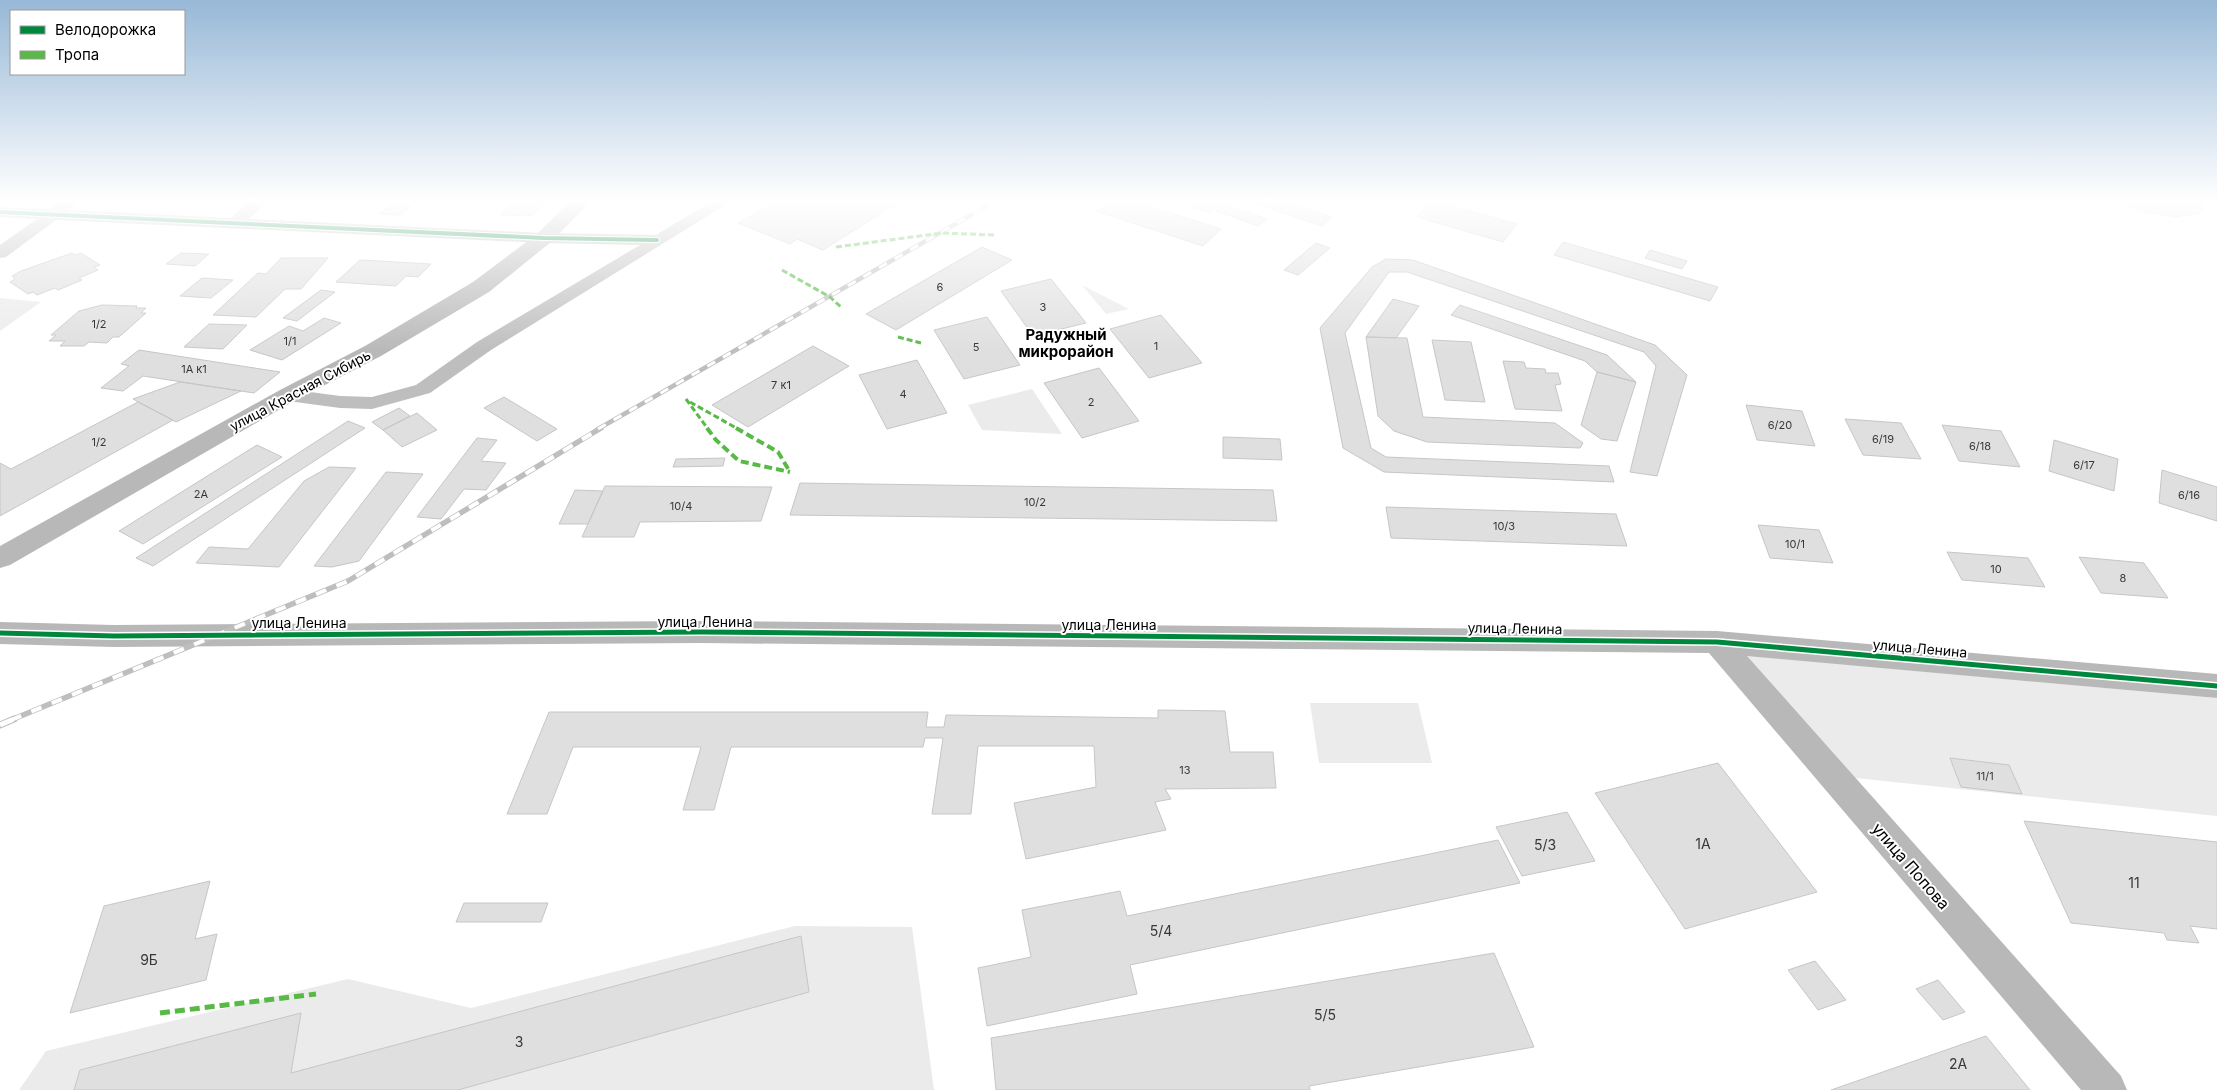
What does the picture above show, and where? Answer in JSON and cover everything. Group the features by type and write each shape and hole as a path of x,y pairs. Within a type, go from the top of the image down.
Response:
{"street":[{"name":"улица Красная Сибирь","path":"0,558 288,395 373,351 481,287 529,250"},
{"path":"288,395 340,402 372,403 423,389 484,346 641,250"},
{"name":"улица Ленина","path":"0,633 114,636 702,632 1717,642 2217,686"},
{"name":"улица Попова","path":"1717,642 2107,1090"}],"shaded area":[{"path":"1082,285 1129,309 1106,314"},
{"path":"0,298 41,302 0,331"},
{"path":"1032,389 1062,434 982,430 968,405"},
{"path":"1741,655 2217,698 2217,816 1846,777"},
{"path":"1310,703 1418,703 1432,763 1319,763"},
{"path":"795,926 912,927 934,1090 19,1090 46,1051 348,979 471,1008"}],"building":[{"path":"977,250 989,250 1012,260 896,330 866,314"},
{"path":"1308,250 1328,250 1298,275 1284,270"},
{"path":"1558,250 1590,250 1718,287 1710,301 1554,255"},
{"path":"1650,250 1687,261 1682,269 1645,258"},
{"path":"72,253 76,255 81,253 100,265 94,267 98,270 79,278 82,280 58,290 55,288 37,295 33,292 28,294 10,282 15,279 12,276 21,271"},
{"path":"181,253 209,254 195,266 166,264"},
{"path":"281,258 328,258 301,289 285,289 256,317 213,315 258,273 266,274"},
{"path":"1386,259 1413,260 1655,345 1687,375 1657,476 1630,472 1656,366 1644,352 1407,272 1389,272 1345,333 1371,448 1386,457 1609,466 1614,482 1384,472 1343,448 1320,328 1372,267"},
{"path":"360,260 431,264 418,277 406,276 396,286 336,282"},
{"path":"202,278 233,280 211,298 180,296"},
{"path":"1051,279 1086,323 1033,336 1001,291"},
{"path":"321,290 335,292 297,321 283,318"},
{"path":"1393,299 1419,306 1396,338 1366,337"},
{"path":"102,305 137,306 136,308 146,308 141,313 146,313 119,337 113,337 107,343 89,342 84,346 60,346 65,341 49,341 56,335 51,335 79,311"},
{"path":"1460,305 1607,355 1636,382 1597,372 1585,361 1451,315"},
{"path":"1161,315 1202,363 1149,378 1110,329"},
{"path":"987,317 1020,365 964,379 934,330"},
{"path":"324,318 341,323 282,360 250,350 289,326 303,331"},
{"path":"209,324 247,325 223,349 184,347"},
{"path":"1366,337 1407,338 1423,417 1555,423 1583,443 1580,448 1427,442 1394,431 1378,416"},
{"path":"1432,340 1471,342 1485,402 1445,400"},
{"path":"813,346 849,366 748,427 712,405"},
{"path":"139,350 280,372 254,393 143,376 123,391 101,388 129,366 121,364"},
{"path":"917,360 947,413 887,429 859,375"},
{"path":"1503,361 1524,362 1526,368 1545,369 1546,373 1558,373 1561,384 1555,385 1562,411 1515,409"},
{"path":"1099,368 1139,421 1082,438 1044,383"},
{"path":"1597,372 1636,382 1617,441 1601,439 1581,425"},
{"path":"180,382 241,391 176,422 133,399"},
{"path":"504,397 557,429 537,441 484,408"},
{"path":"138,402 173,420 0,516 0,463 11,469"},
{"path":"1746,405 1802,411 1815,446 1757,440"},
{"path":"399,408 410,416 383,430 372,422"},
{"path":"417,413 437,430 402,447 383,430"},
{"path":"1845,419 1901,423 1921,459 1863,455"},
{"path":"348,421 365,428 153,566 136,558"},
{"path":"1942,425 2001,431 2020,467 1959,461"},
{"path":"1223,437 1280,439 1282,460 1223,458"},
{"path":"477,438 497,440 481,461 506,463 486,490 464,489 441,519 417,517"},
{"path":"2054,440 2118,459 2114,491 2049,471"},
{"path":"257,445 282,457 143,544 119,531"},
{"path":"725,458 723,466 673,467 676,459"},
{"path":"329,467 356,468 279,567 196,563 209,547 248,549 304,481"},
{"path":"2162,470 2217,487 2217,521 2159,503"},
{"path":"386,472 423,474 359,561 332,567 314,566"},
{"path":"800,483 1273,490 1277,521 790,515"},
{"path":"605,486 772,487 761,521 640,522 634,537 582,537"},
{"path":"575,490 603,491 588,524 559,524"},
{"path":"1386,507 1616,514 1627,546 1391,538"},
{"path":"1758,525 1819,530 1833,563 1770,558"},
{"path":"1947,552 2028,558 2045,587 1962,580"},
{"path":"2079,557 2144,563 2168,598 2101,593"},
{"path":"1158,710 1225,711 1230,752 1273,752 1276,788 1165,789 1171,799 1155,802 1166,830 1026,859 1014,803 1096,787 1094,746 978,746 971,814 932,814 943,738 925,738 923,747 731,747 714,810 683,810 701,747 573,747 547,814 507,814 549,712 928,712 926,727 944,727 946,715 1158,718"},
{"path":"1950,758 2009,765 2022,794 1961,787"},
{"path":"1718,763 1817,892 1685,929 1595,793"},
{"path":"1567,812 1595,861 1522,876 1496,827"},
{"path":"2024,821 2217,842 2217,929 2190,926 2199,943 2167,940 2164,933 2071,923"},
{"path":"1498,840 1520,883 1130,965 1137,994 987,1026 978,968 1031,957 1022,910 1120,891 1127,916"},
{"path":"210,881 195,939 217,934 206,980 70,1013 104,906"},
{"path":"464,903 548,903 541,922 456,922"},
{"path":"801,936 809,992 458,1090 74,1090 80,1070 301,1013 291,1073"},
{"path":"1494,953 1534,1047 1309,1086 1310,1090 996,1090 991,1038"},
{"path":"1815,961 1846,1000 1818,1010 1788,970"},
{"path":"1938,980 1965,1012 1943,1020 1916,989"},
{"path":"1986,1036 2030,1090 1831,1090"}],"railway":[{"path":"598,429 910,250"},
{"path":"11,720 348,581 601,428"},
{"path":"0,725 14,719"}],"marked path":[{"path":"782,270 830,297 842,308"},
{"path":"898,337 921,343"},
{"path":"686,399 716,440 739,461 790,472"},
{"path":"690,402 778,452 790,472"},
{"path":"160,1013 316,994"}],"cycle path":[{"path":"0,633 114,636 701,632 1717,642 2217,686"}],"district":[{"name":"Радужный микрорайон","path":"1066,342"}]}
